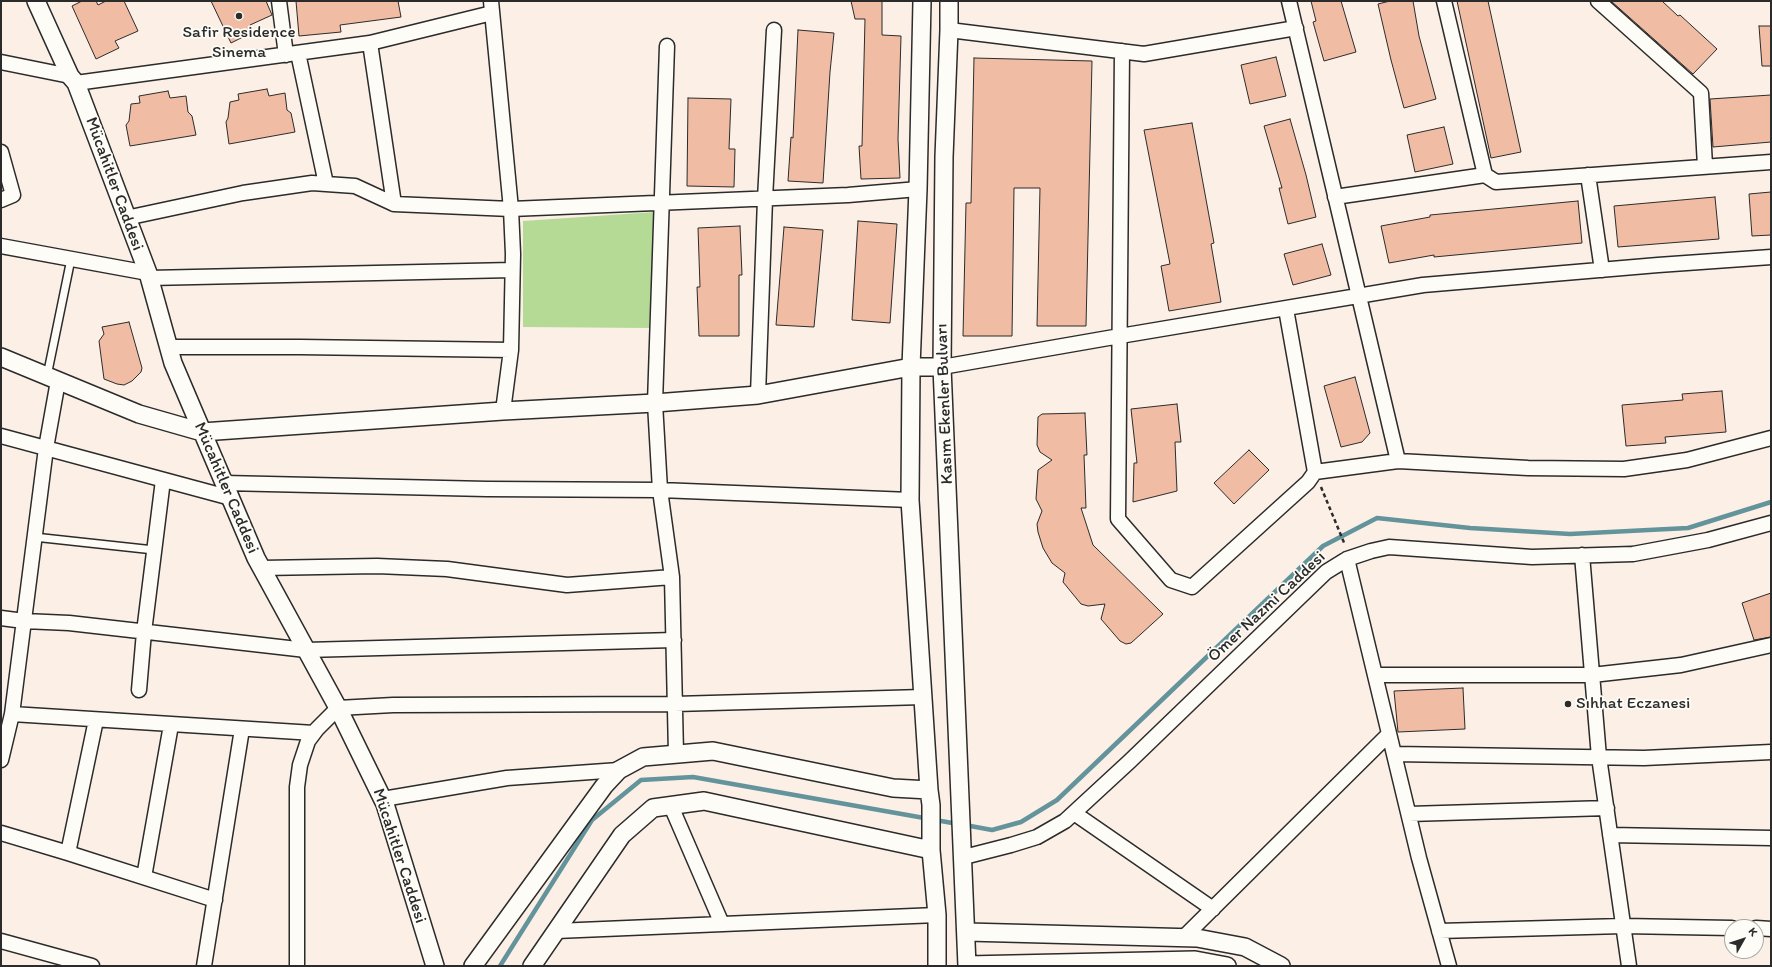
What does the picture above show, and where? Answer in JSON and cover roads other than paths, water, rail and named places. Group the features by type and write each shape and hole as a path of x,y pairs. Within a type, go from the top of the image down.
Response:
{"street":[{"name":"Mücahitler Caddesi","path":"36,1 73,80 148,275 173,363 202,432 262,568 338,708 383,798 435,966"},
{"path":"279,1 326,184"},
{"name":"Kasım Ekenler Bulvarı","path":"922,1 918,189 911,367 910,500 922,697 930,798 931,844"},
{"name":"Kasım Ekenler Bulvarı","path":"949,1 944,157 942,367 963,852"},
{"path":"1289,1 1398,461"},
{"path":"1444,1 1485,175"},
{"path":"1598,1 1701,93 1706,166"},
{"path":"1,62 73,80 292,54 370,43 492,7 511,209 511,350 503,411"},
{"path":"949,30 1144,54 1296,28"},
{"path":"758,394 764,199 774,30"},
{"path":"370,43 394,204"},
{"path":"667,46 655,403 660,490 672,577 676,754"},
{"path":"1122,51 1118,519 1171,580 1192,587 1308,482 1315,472 1286,309"},
{"path":"1,152 12,195 1,200"},
{"path":"1335,197 1485,175 1496,182 1771,162"},
{"path":"1588,175 1602,270"},
{"path":"126,218 243,193 312,183 355,186 394,204 511,209 848,195 918,189"},
{"path":"1,246 148,275 512,270"},
{"path":"1,357 139,414 202,432 503,411 655,403 758,394 911,367 942,367 1423,285 1771,257"},
{"path":"168,347 511,350"},
{"path":"1,760 12,714 46,448 52,378"},
{"path":"1,436 163,480 228,491 487,489 660,490 910,500"},
{"path":"1315,472 1398,461 1528,468 1624,469 1687,460 1771,438"},
{"path":"138,690 163,480"},
{"name":"Ömer Nazmi Caddesi","path":"963,852 1011,845 1037,837 1065,821 1130,761 1326,572 1348,559 1371,550 1389,547 1532,557 1633,554 1708,540 1771,524"},
{"path":"1582,555 1599,757 1629,966"},
{"path":"1348,559 1389,734 1449,966"},
{"path":"262,568 377,566 447,569 567,585 672,577"},
{"path":"1,618 24,621 69,623 306,650 674,640"},
{"path":"1375,676 1592,675 1681,664 1771,645"},
{"path":"297,966 297,787 300,765 308,741 338,708 393,705 675,704 922,697"},
{"path":"12,714 314,733"},
{"path":"68,853 96,720"},
{"path":"144,877 171,725"},
{"path":"204,966 242,729"},
{"path":"1183,938 1389,734"},
{"path":"473,966 604,786 618,770 643,756 713,751 893,788 930,798"},
{"path":"1394,754 1644,758 1771,752"},
{"path":"383,798 507,778 618,770"},
{"path":"532,966 622,835 653,808 704,801 931,844 938,914 937,966"},
{"path":"671,806 722,924"},
{"path":"1409,814 1607,808"},
{"path":"1074,813 1213,909"},
{"path":"1,834 68,853 215,900"},
{"path":"1610,835 1771,838"},
{"path":"963,852 967,965 1195,963 1227,966"},
{"path":"556,931 938,914"},
{"path":"1439,931 1623,926 1724,928"},
{"path":"967,932 1197,938 1245,947 1281,966"},
{"path":"1,941 92,966"}],"lane":[{"path":"52,378 71,259"},
{"path":"34,537 154,550"}],"waterway":[{"path":"965,825 992,830 1021,822 1057,800 1323,546 1377,518 1470,528 1570,534 1688,528 1771,502"},
{"path":"500,966 592,820 641,780 693,777 958,824"}],"place":[{"name":"Safir Residence Sinema","path":"239,16"},
{"name":"Sıhhat Eczanesi","path":"1568,704"}]}
